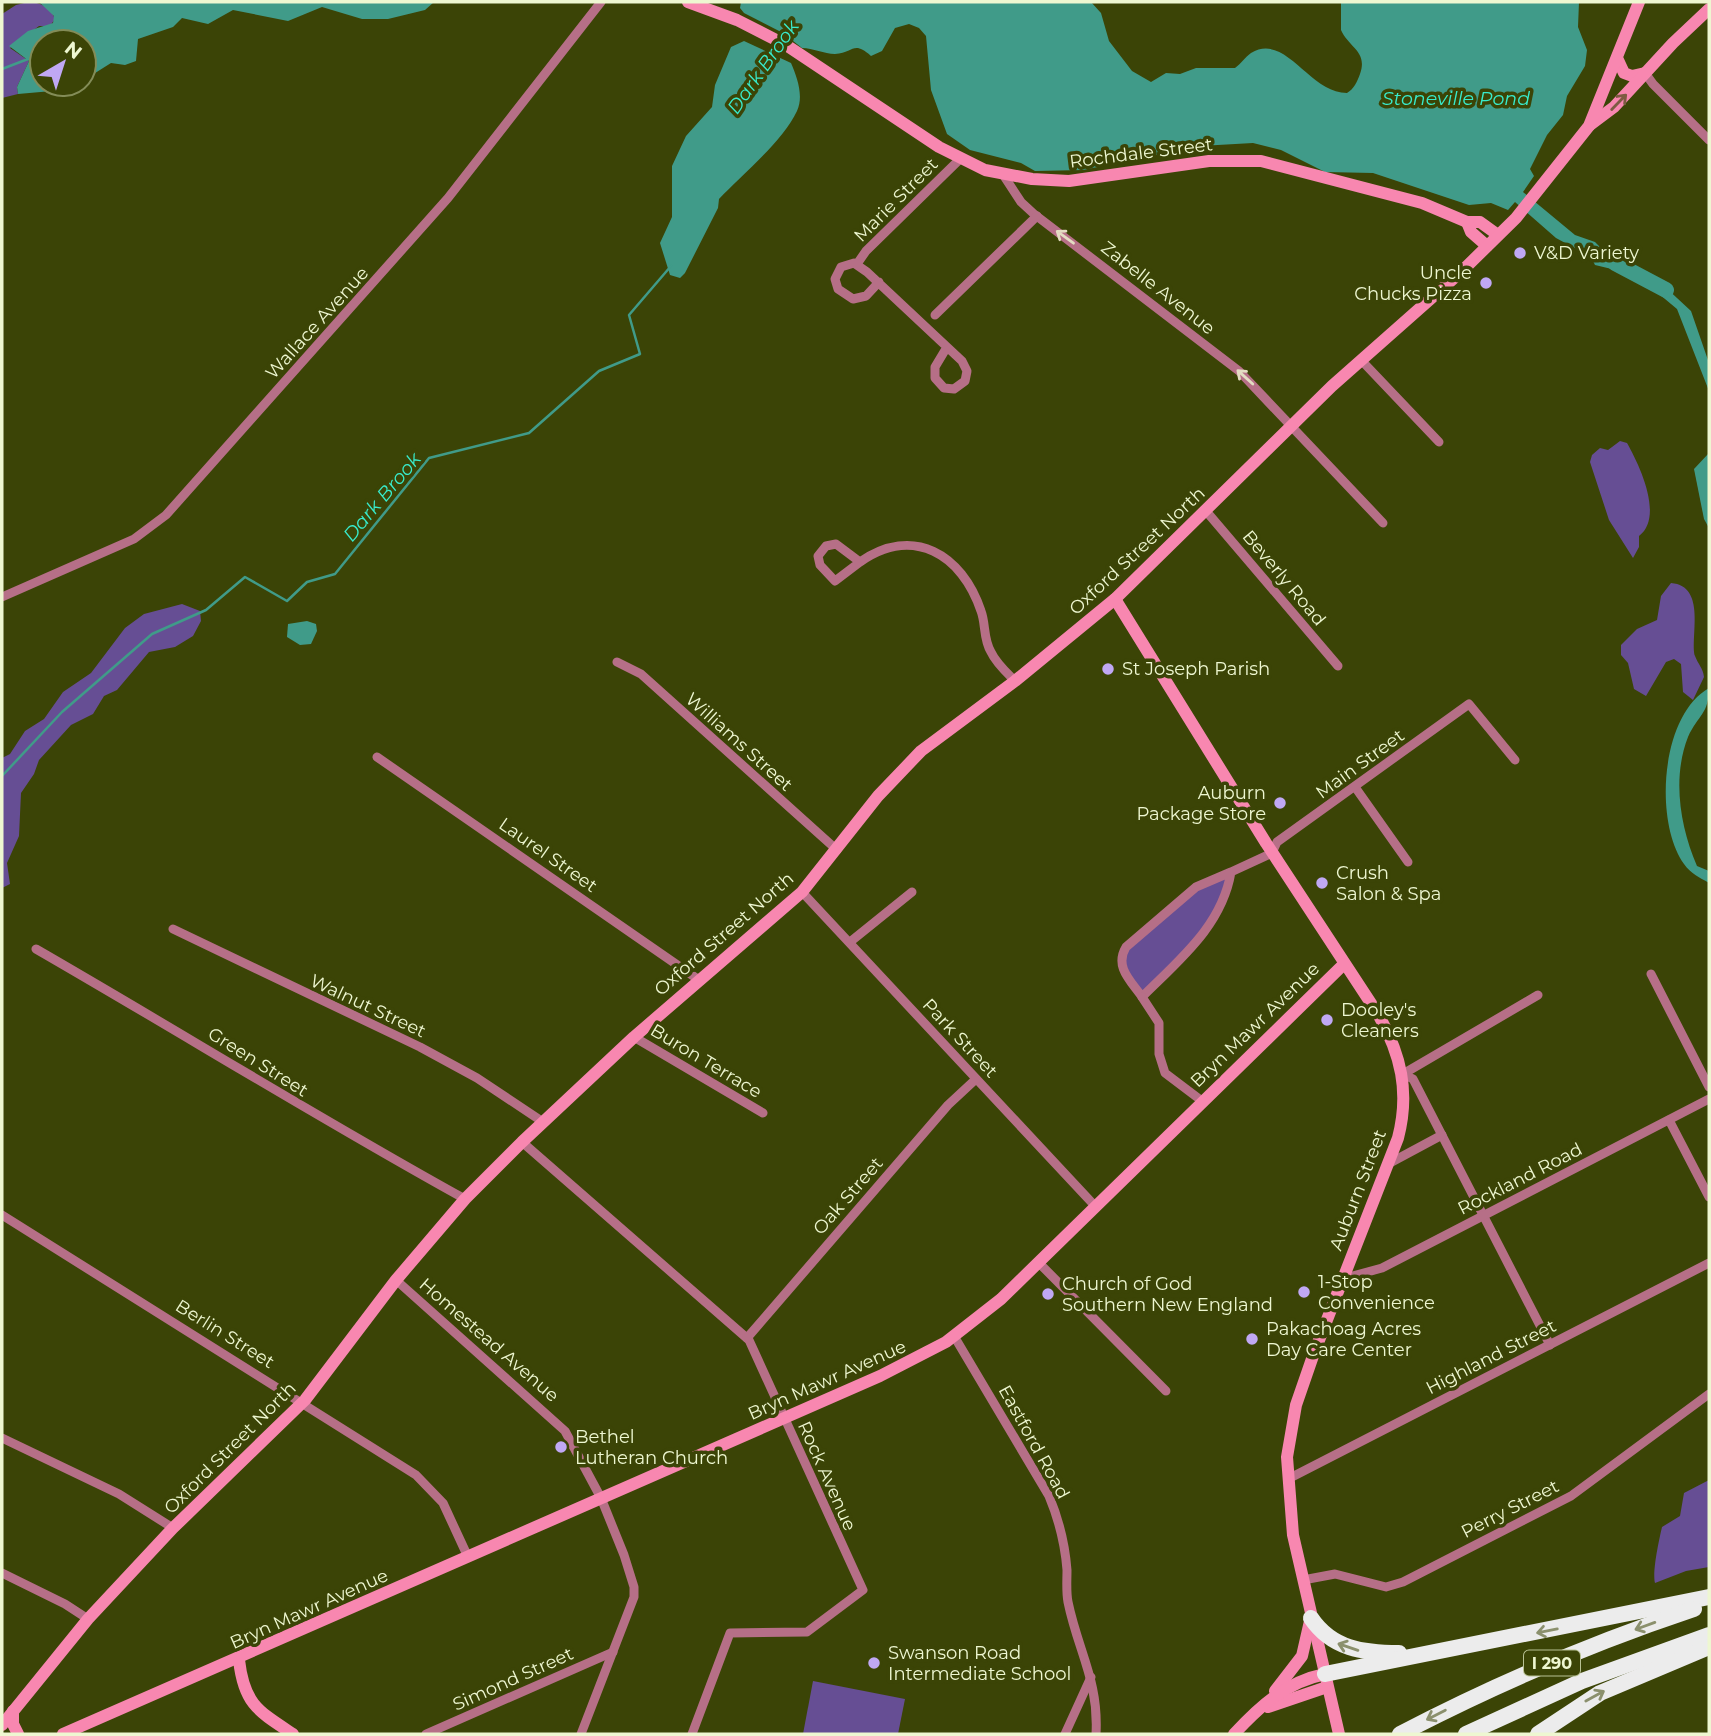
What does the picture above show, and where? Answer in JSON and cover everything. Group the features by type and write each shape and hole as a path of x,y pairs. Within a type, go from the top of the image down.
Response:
{"highway":[{"path":"1326,1681 1440,1652 1709,1597"},
{"name":"I 290","path":"1399,1734 1491,1688 1571,1654 1709,1604"},
{"path":"1311,1618 1329,1639 1359,1651 1440,1652"},
{"name":"I 290","path":"1466,1734 1582,1681 1709,1635"},
{"path":"1538,1734 1600,1693 1709,1647"}],"main road":[{"name":"Rochdale Street","path":"688,2 744,23 790,47 960,159 1004,176 1069,181 1209,161 1261,161 1422,203 1467,222 1480,222 1498,235"},
{"path":"1589,126 1618,60 1639,2"},
{"path":"1589,126 1601,120 1709,9"},
{"path":"1618,60 1645,72"},
{"name":"Oxford Street North","path":"2,1725 88,1619 173,1528 303,1402 396,1280 465,1199 634,1037 802,892 878,796 921,751 1015,681 1115,600 1361,359 1462,271 1516,218 1589,126"},
{"name":"Rochdale Street","path":"1467,222 1471,232 1486,246"},
{"name":"Auburn Street","path":"1115,600 1272,853 1387,1031 1403,1074 1404,1111 1388,1164 1296,1405 1289,1441 1290,1518 1339,1734"},
{"name":"Bryn Mawr Avenue","path":"63,1734 239,1660 784,1419 902,1366 954,1336 1001,1298 1344,964"},
{"path":"1235,1734 1299,1662 1311,1618"},
{"path":"239,1660 242,1681 251,1704 293,1734"},
{"path":"1267,1701 1308,1677 1326,1681"},
{"path":"1235,1734 1270,1706 1326,1681"},
{"path":"13,1710 13,1724 18,1734"}],"street":[{"name":"Wallace Avenue","path":"2,597 134,539 166,516 448,198 601,2"},
{"path":"1645,72 1653,84 1709,140"},
{"name":"Marie Street","path":"857,264 866,251 960,159"},
{"name":"Zabelle Avenue","path":"1004,176 1021,202 1037,216 1239,371 1383,523"},
{"path":"935,315 1037,216"},
{"path":"879,282 860,299 844,295 836,286 837,272 844,265 857,264 879,282 947,347 967,371 965,381 954,389 944,388 934,378 935,367 947,347"},
{"path":"1361,359 1439,442"},
{"name":"Beverly Road","path":"1206,511 1338,666"},
{"path":"860,562 836,544 823,548 818,559 823,570 835,581 885,548 911,544 924,547 947,559 972,589 982,614 985,640 991,654 1015,681"},
{"name":"Williams Street","path":"617,662 641,674 837,850"},
{"name":"Main Street","path":"1272,853 1277,842 1469,704 1515,760"},
{"name":"Laurel Street","path":"377,757 699,980"},
{"path":"1355,787 1408,862"},
{"path":"1202,1101 1165,1073 1159,1054 1159,1024 1122,967 1121,957 1126,947 1194,888 1272,853"},
{"path":"1142,997 1213,921 1225,901 1231,872"},
{"name":"Park Street","path":"802,892 1095,1206"},
{"path":"850,942 912,892"},
{"name":"Walnut Street","path":"173,929 412,1043 477,1078 543,1122"},
{"name":"Green Street","path":"36,948 211,1051 269,1089 465,1199"},
{"path":"1651,974 1709,1087"},
{"path":"1403,1074 1538,995"},
{"name":"Buron Terrace","path":"634,1037 763,1113"},
{"path":"1403,1074 1413,1079 1550,1345"},
{"name":"Oak Street","path":"747,1338 948,1105 976,1079"},
{"name":"Rockland Road","path":"1342,1279 1382,1268 1709,1099"},
{"path":"1669,1120 1709,1197"},
{"path":"1388,1164 1443,1135"},
{"name":"Rock Avenue","path":"522,1142 747,1338 759,1359 863,1590 807,1632 730,1633 692,1734"},
{"name":"Berlin Street","path":"2,1215 303,1402 426,1483 443,1503 468,1557"},
{"path":"1038,1262 1166,1391"},
{"name":"Highland Street","path":"1288,1479 1709,1263"},
{"name":"Homestead Avenue","path":"396,1280 562,1427 601,1499 624,1555 634,1592 581,1734"},
{"name":"Eastford Road","path":"954,1336 1055,1512 1064,1548 1068,1603 1091,1677 1096,1706 1096,1734"},
{"name":"Perry Street","path":"1303,1580 1335,1574 1386,1587 1403,1582 1571,1496 1709,1394"},
{"path":"2,1438 120,1494 173,1528"},
{"path":"2,1573 65,1604 88,1619"},
{"name":"Simond Street","path":"426,1734 612,1652"},
{"path":"1065,1734 1091,1677"}],"shaded area":[{"path":"37,3 51,11 55,19 50,26 28,28 28,34 10,48 28,60 28,63 17,87 18,94 2,98 2,14 16,5"},
{"path":"1620,441 1627,443 1638,465 1650,504 1650,517 1639,536 1639,547 1633,558 1609,520 1590,462 1592,455 1600,448 1608,450"},
{"path":"1671,583 1682,586 1693,602 1695,656 1704,677 1693,700 1683,692 1681,664 1674,659 1666,662 1646,696 1634,689 1628,663 1621,655 1621,645 1637,629 1657,620 1661,596"},
{"path":"182,604 200,611 201,621 193,636 175,647 149,652 117,690 104,696 93,714 71,725 39,760 34,774 21,793 19,836 7,863 10,884 2,888 2,758 10,754 25,731 44,719 63,692 91,673 125,628 144,614"},
{"path":"1231,872 1222,908 1142,997 1131,981 1122,953 1199,885"},
{"path":"1709,1480 1709,1567 1686,1571 1655,1583 1655,1564 1662,1527 1680,1516 1684,1493"},
{"path":"813,1681 905,1699 898,1734 803,1734"}],"water":[{"path":"39,2 434,2 425,10 388,19 362,19 322,7 288,21 233,10 208,24 182,18 173,27 138,39 136,61 125,65 111,63 98,71 98,28 37,28 53,23 54,16"},
{"name":"Stoneville Pond","path":"741,2 1091,2 1101,13 1109,41 1132,71 1151,82 1166,73 1180,74 1196,68 1235,68 1251,53 1264,49 1275,50 1287,56 1321,84 1347,93 1358,80 1362,60 1341,30 1341,2 1579,2 1578,27 1587,50 1585,66 1567,96 1563,115 1547,135 1530,169 1534,176 1523,192 1575,235 1595,242 1613,260 1641,277 1663,285 1691,311 1709,363 1709,391 1677,309 1653,289 1620,271 1595,265 1591,257 1556,238 1515,202 1508,210 1491,203 1469,205 1373,173 1325,172 1281,150 1253,143 1200,146 1083,170 1035,171 1021,163 970,150 947,134 931,90 926,36 919,28 909,24 895,28 882,51 871,56 857,48 831,54 802,48 783,33 744,13 740,8"},
{"path":"28,31 28,60 9,46"},
{"path":"744,41 791,63 799,87 799,105 791,122 772,146 719,199 718,208 680,278 670,275 660,243 672,217 672,166 686,136 712,107 715,85 731,47"},
{"path":"28,63 28,93 18,94 17,87"},
{"path":"1709,453 1709,528 1704,519 1694,469"},
{"path":"307,621 316,624 317,631 311,644 300,645 287,637 288,624"},
{"path":"1709,688 1705,709 1688,737 1683,753 1679,785 1686,835 1697,866 1709,871 1709,883 1695,875 1684,864 1674,846 1668,823 1666,797 1667,771 1680,721 1693,702"}],"waterway":[{"path":"2,69 28,59"},
{"path":"1615,263 1666,290"},
{"name":"Dark Brook","path":"2,776 62,712 152,634 206,610 245,577 287,601 307,582 335,574 429,458 529,433 599,371 640,354 629,315 671,266"}],"place":[{"name":"V&D Variety","path":"1520,253"},
{"name":"Uncle Chucks Pizza","path":"1486,283"},
{"name":"St Joseph Parish","path":"1108,669"},
{"name":"Auburn Package Store","path":"1280,803"},
{"name":"Crush Salon & Spa","path":"1322,883"},
{"name":"Dooley's Cleaners","path":"1327,1020"},
{"name":"1-Stop Convenience","path":"1304,1292"},
{"name":"Church of God Southern New England","path":"1048,1294"},
{"name":"Pakachoag Acres Day Care Center","path":"1252,1339"},
{"name":"Bethel Lutheran Church","path":"561,1447"},
{"name":"Swanson Road Intermediate School","path":"874,1663"}]}
